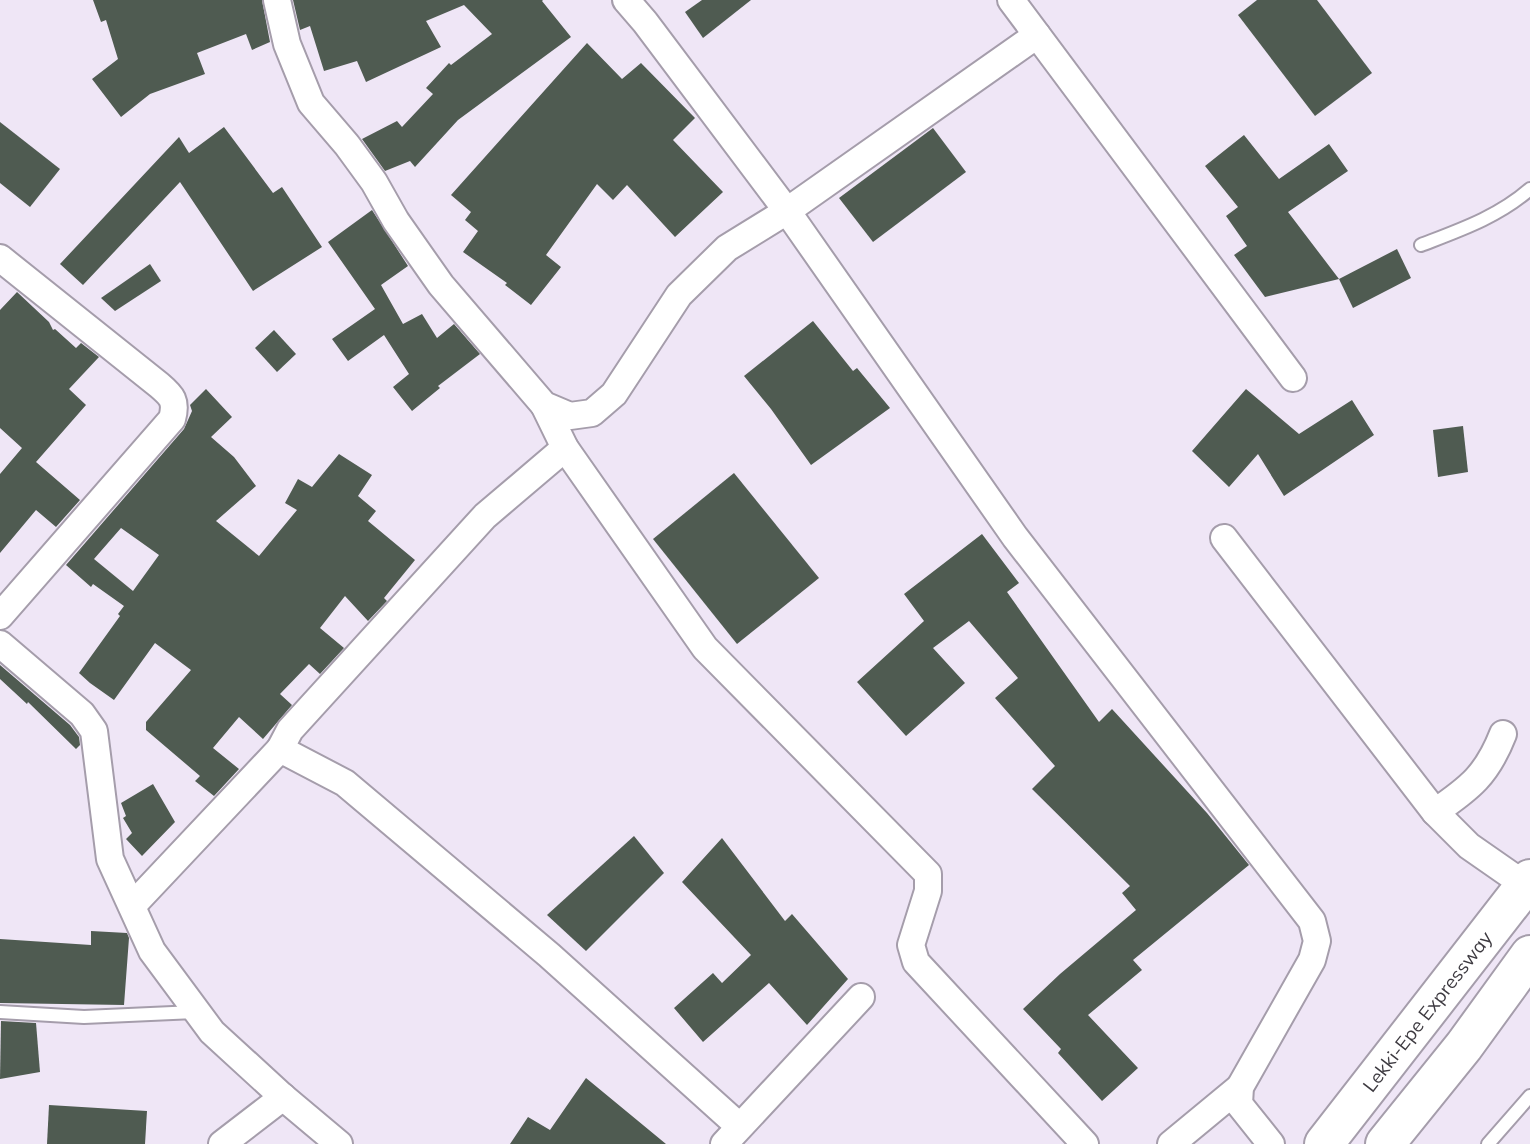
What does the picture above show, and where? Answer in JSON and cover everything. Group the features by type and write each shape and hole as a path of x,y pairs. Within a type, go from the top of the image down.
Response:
{"highway":[{"name":"Lekki-Epe Expressway","path":"1324,1144 1528,882"},
{"path":"1385,1144 1464,1046 1530,955"}],"street":[{"path":"277,0 287,44 311,103 368,173 396,221 441,285 544,405 565,448 705,648 928,874 928,891 911,945 916,962 1085,1144"},
{"path":"626,0 787,211 1015,537 1312,921 1317,941 1312,960 1240,1087 1171,1144"},
{"path":"1011,0 1293,378"},
{"path":"544,405 570,416 592,413 614,394 678,295 727,248 787,211 1037,35"},
{"path":"0,258 170,394 175,407 172,419 0,616"},
{"path":"132,906 279,749 290,730 485,516 565,448"},
{"path":"1224,538 1435,812 1469,846 1528,882"},
{"path":"0,644 82,714 94,731 110,859 152,951 212,1032 339,1144"},
{"path":"1435,812 1469,789 1493,759 1503,734"},
{"path":"279,749 345,783 549,955 732,1135 861,997"},
{"path":"1240,1087 1239,1104 1271,1144"},
{"path":"222,1144 283,1097"}],"lane":[{"path":"1421,245 1484,220 1511,206 1530,189"},
{"path":"0,1012 84,1017 197,1012"},
{"path":"1488,1144 1530,1096"}],"building":[{"path":"93,0 262,0 270,42 252,50 246,34 197,53 205,74 150,94 121,117 92,79 118,59 106,20 101,22"},
{"path":"293,0 543,0 571,37 458,120 415,167 410,161 385,171 362,139 397,121 402,127 433,94 426,88 449,63 451,65 492,34 464,5 426,21 441,47 366,82 357,61 324,71 310,26 300,30"},
{"path":"702,0 751,0 703,38 685,12"},
{"path":"1257,0 1317,0 1372,73 1315,116 1238,15"},
{"path":"587,43 622,79 641,63 695,118 673,140 723,192 675,237 627,185 613,200 597,184 546,255 561,267 531,305 505,285 507,283 463,252 478,231 465,220 471,212 451,195"},
{"path":"0,122 60,169 30,207 0,183"},
{"path":"224,127 273,193 282,187 322,247 253,291 180,182 83,285 60,264 179,137 189,153"},
{"path":"933,128 966,172 873,242 839,198"},
{"path":"1244,135 1279,179 1329,144 1348,171 1288,212 1339,279 1265,297 1234,255 1247,246 1226,216 1238,207 1205,166"},
{"path":"372,210 408,266 381,285 403,324 422,314 437,338 454,324 480,354 438,386 440,388 412,411 393,387 409,374 384,335 348,361 332,339 375,309 328,242"},
{"path":"1397,249 1411,278 1353,308 1339,279"},
{"path":"150,264 161,281 115,311 101,298"},
{"path":"17,292 49,322 53,330 76,348 81,343 99,357 69,389 86,405 36,462 80,500 56,527 36,510 0,553 0,474 22,448 0,428 0,310"},
{"path":"813,321 853,371 857,368 890,408 811,465 744,376"},
{"path":"274,330 296,354 277,372 255,348"},
{"path":"206,389 232,417 211,437 234,457 256,486 216,521 259,556 297,510 285,503 298,479 312,487 339,454 372,475 358,496 376,511 368,521 415,560 384,598 387,601 368,621 345,596 320,628 344,648 320,674 309,664 280,694 292,705 263,739 239,717 213,748 239,769 214,796 195,781 200,776 146,730 146,722 191,670 155,643 114,700 90,683 79,673 120,616 118,614 124,606 93,584 91,587 66,565 184,429 192,411 190,405","holes":["121,528 159,555 133,591 94,559"]},
{"path":"1246,389 1299,434 1352,400 1374,435 1284,496 1258,454 1229,487 1192,451"},
{"path":"1463,426 1468,472 1438,477 1433,430"},
{"path":"734,473 819,578 737,644 653,539"},
{"path":"982,534 1019,583 1007,592 1099,722 1112,709 1207,813 1249,865 1133,960 1142,970 1088,1015 1138,1068 1102,1101 1058,1053 1061,1049 1023,1009 1136,910 1122,893 1130,886 1032,789 1055,766 995,698 1018,678 969,621 933,648 965,683 906,736 857,682 924,621 904,594"},
{"path":"0,665 70,725 79,737 80,745 76,749 0,679"},
{"path":"153,784 175,822 142,856 126,839 132,833 123,818 126,816 121,803"},
{"path":"634,836 664,873 586,951 547,915"},
{"path":"722,838 785,921 792,914 848,979 807,1025 769,983 703,1042 674,1008 713,973 722,983 751,955 682,882"},
{"path":"91,931 127,933 129,938 124,1005 0,1003 0,939 91,945"},
{"path":"1,1021 36,1023 40,1072 0,1079"},
{"path":"586,1078 666,1144 510,1144 528,1117 550,1130"},
{"path":"49,1105 147,1111 145,1144 47,1144"}]}
